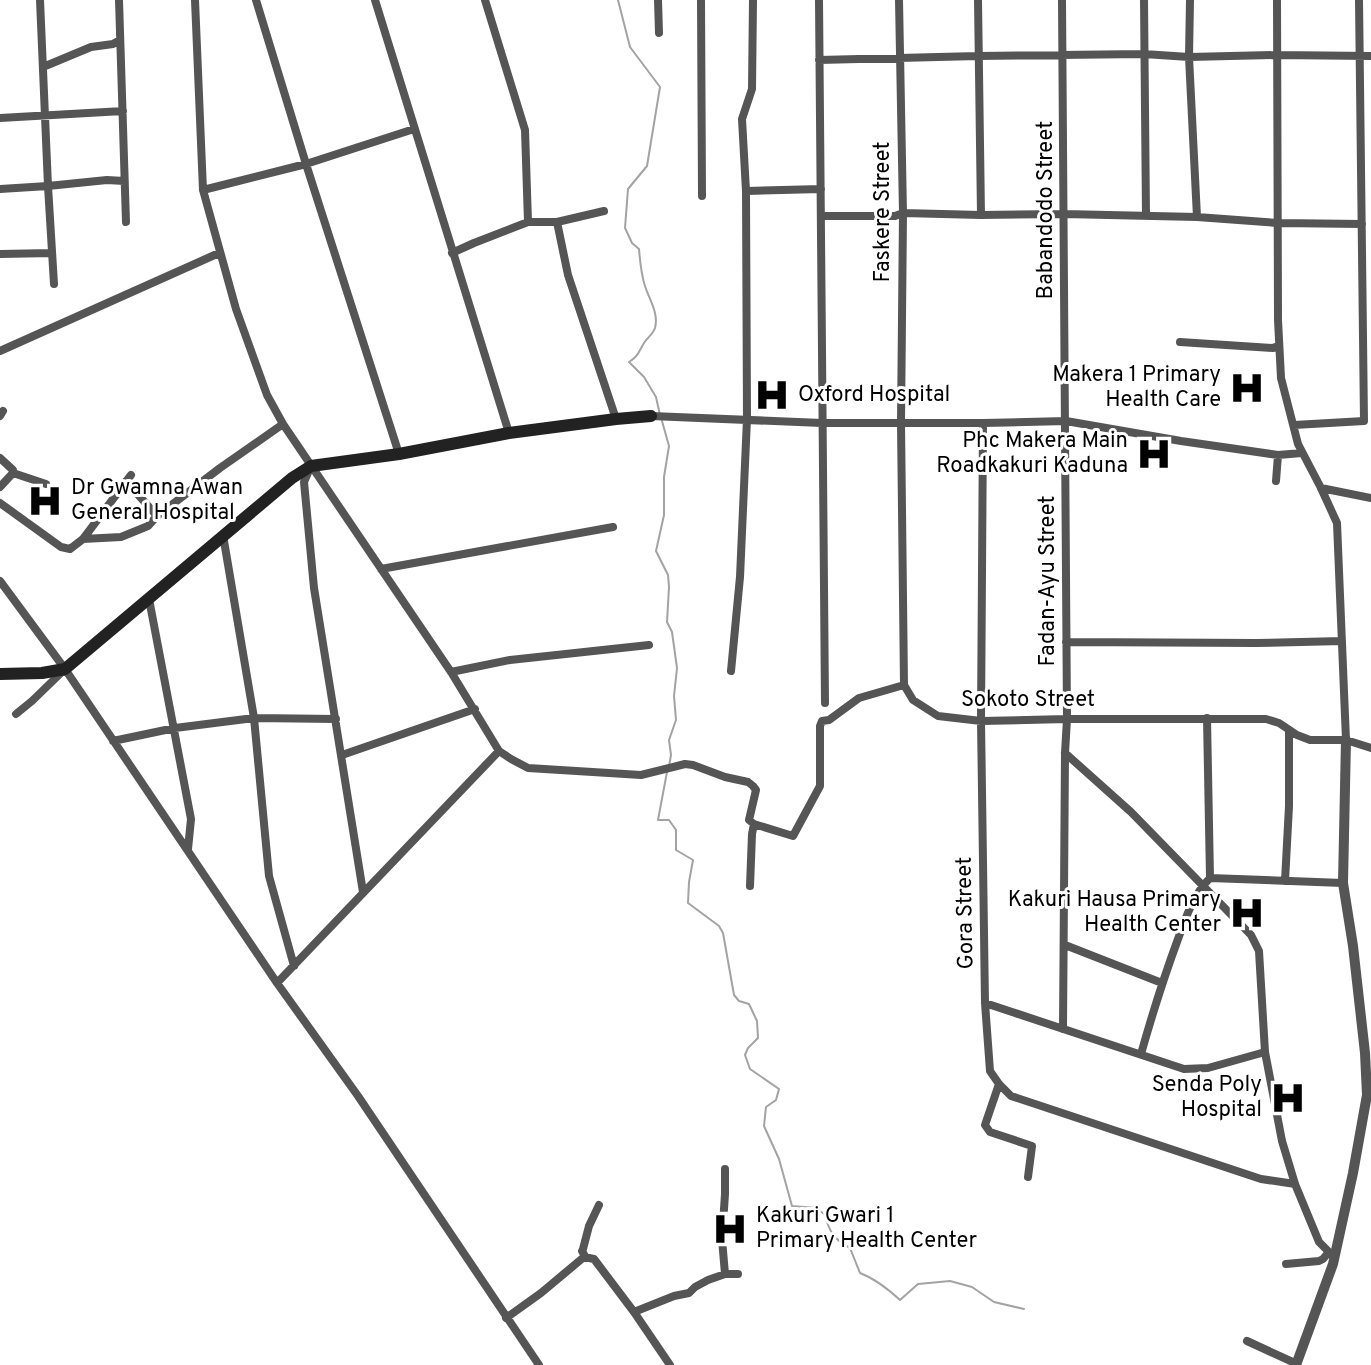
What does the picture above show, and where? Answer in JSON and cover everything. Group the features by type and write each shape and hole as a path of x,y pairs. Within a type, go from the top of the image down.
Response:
{"main road":[{"path":"0,674 65,669 292,478 311,466 399,454 509,433 651,416"}],"street":[{"path":"40,0 54,284"},
{"path":"119,0 126,222"},
{"path":"195,0 203,190 236,309 267,395 283,424 451,672 499,751 511,759 528,768 641,775 668,767 693,765 748,782 756,790 749,820 793,836 820,786 822,721 829,720 859,698 904,685 901,423"},
{"path":"256,0 399,454"},
{"path":"375,0 509,433"},
{"path":"485,0 525,130 528,222"},
{"path":"658,0 659,33"},
{"path":"701,0 702,196"},
{"path":"731,671 740,577 747,419 746,191 742,119 752,89 753,0"},
{"path":"819,0 825,703"},
{"name":"Faskere Street","path":"899,0 903,213 901,423"},
{"path":"978,0 981,215"},
{"name":"Babandodo Street","path":"1062,0 1066,421"},
{"path":"1144,0 1146,216"},
{"path":"1190,0 1189,57 1197,217"},
{"path":"1247,1341 1297,1364 1353,1173 1367,1095 1353,946 1343,883 1346,740 1337,523 1298,444 1281,378 1278,346 1277,0"},
{"path":"1294,425 1364,421 1359,0"},
{"path":"43,67 91,47 120,40"},
{"path":"819,60 1144,54 1189,57 1371,56"},
{"path":"0,118 123,111"},
{"path":"203,190 306,164 414,129"},
{"path":"0,189 124,181"},
{"path":"746,191 821,189"},
{"path":"452,253 528,222 557,222 604,211"},
{"path":"821,216 1064,214 1362,224"},
{"path":"557,222 568,275 616,419"},
{"path":"0,254 52,253"},
{"path":"0,351 219,253"},
{"path":"1180,342 1278,346"},
{"path":"651,416 822,423 1066,421 1278,455 1302,453"},
{"name":"Fadan-Ayu Street","path":"1063,1029 1067,719 1066,421"},
{"name":"Gora Street","path":"983,423 981,721 985,1003 990,1071 999,1084"},
{"path":"83,539 121,537 148,526 157,516 283,424"},
{"path":"1276,481 1278,455"},
{"path":"0,458 13,473 46,484"},
{"path":"311,466 304,482 314,588 363,892"},
{"path":"0,487 13,473"},
{"path":"0,503 61,547 70,549 83,539 128,478 157,516"},
{"path":"1321,488 1371,498"},
{"path":"381,569 613,527"},
{"path":"223,535 254,718 269,876 294,966"},
{"path":"0,581 65,669 539,1365"},
{"path":"149,599 191,819 188,850"},
{"path":"1066,642 1342,641"},
{"path":"451,672 510,660 649,645"},
{"path":"16,714 65,669"},
{"name":"Sokoto Street","path":"904,685 913,700 938,716 981,721 1266,719 1310,740 1346,740 1371,748"},
{"path":"342,755 475,709"},
{"path":"113,741 175,728 254,718 336,719"},
{"path":"1141,1054 1162,983 1189,910 1210,878 1207,718"},
{"path":"1285,881 1289,730"},
{"path":"277,983 499,751"},
{"path":"1065,753 1131,812 1251,935 1259,951 1265,1052 1282,1141 1295,1184 1319,1242 1331,1255"},
{"path":"750,886 754,824"},
{"path":"1210,878 1343,883"},
{"path":"1065,945 1162,983"},
{"path":"985,1003 1184,1069 1208,1068 1265,1052"},
{"path":"1028,1177 1032,1146 990,1132 985,1125 999,1084 1011,1096 1261,1179 1295,1184"},
{"path":"725,1169 722,1239 725,1274"},
{"path":"586,1258 582,1251 599,1205"},
{"path":"1286,1264 1319,1261 1331,1255"},
{"path":"506,1318 584,1257 594,1259 670,1365"},
{"path":"634,1312 689,1293 708,1280 725,1274 738,1274"}],"waterway":[{"path":"618,0 630,47 660,87 647,166 628,189 625,228 632,243 639,249 645,286 656,322 653,332 629,362 644,377 656,397 660,415"},
{"path":"662,421 669,446 664,477 664,515 656,551 668,575 667,622 672,632 677,668 674,696 676,720 669,740 669,766"},
{"path":"667,772 658,820 669,820 676,830 676,850 693,860 688,903 719,926 723,933 734,995 739,1001 749,1004 757,1021 758,1038 745,1055 750,1069 779,1089 776,1100 766,1107 764,1126 779,1159 792,1206 816,1208 824,1214 833,1234 850,1248 860,1273 900,1300 918,1284 950,1281 972,1287 994,1302 1024,1309"}],"place":[{"name":"Makera 1 Primary Health Care","path":"1247,388"},
{"name":"Oxford Hospital","path":"772,395"},
{"name":"Phc Makera Main Roadkakuri Kaduna","path":"1154,454"},
{"name":"Dr Gwamna Awan General Hospital","path":"45,501"},
{"name":"Kakuri Hausa Primary Health Center","path":"1247,913"},
{"name":"Senda Poly Hospital","path":"1288,1098"},
{"name":"Kakuri Gwari 1 Primary Health Center","path":"730,1229"}]}
